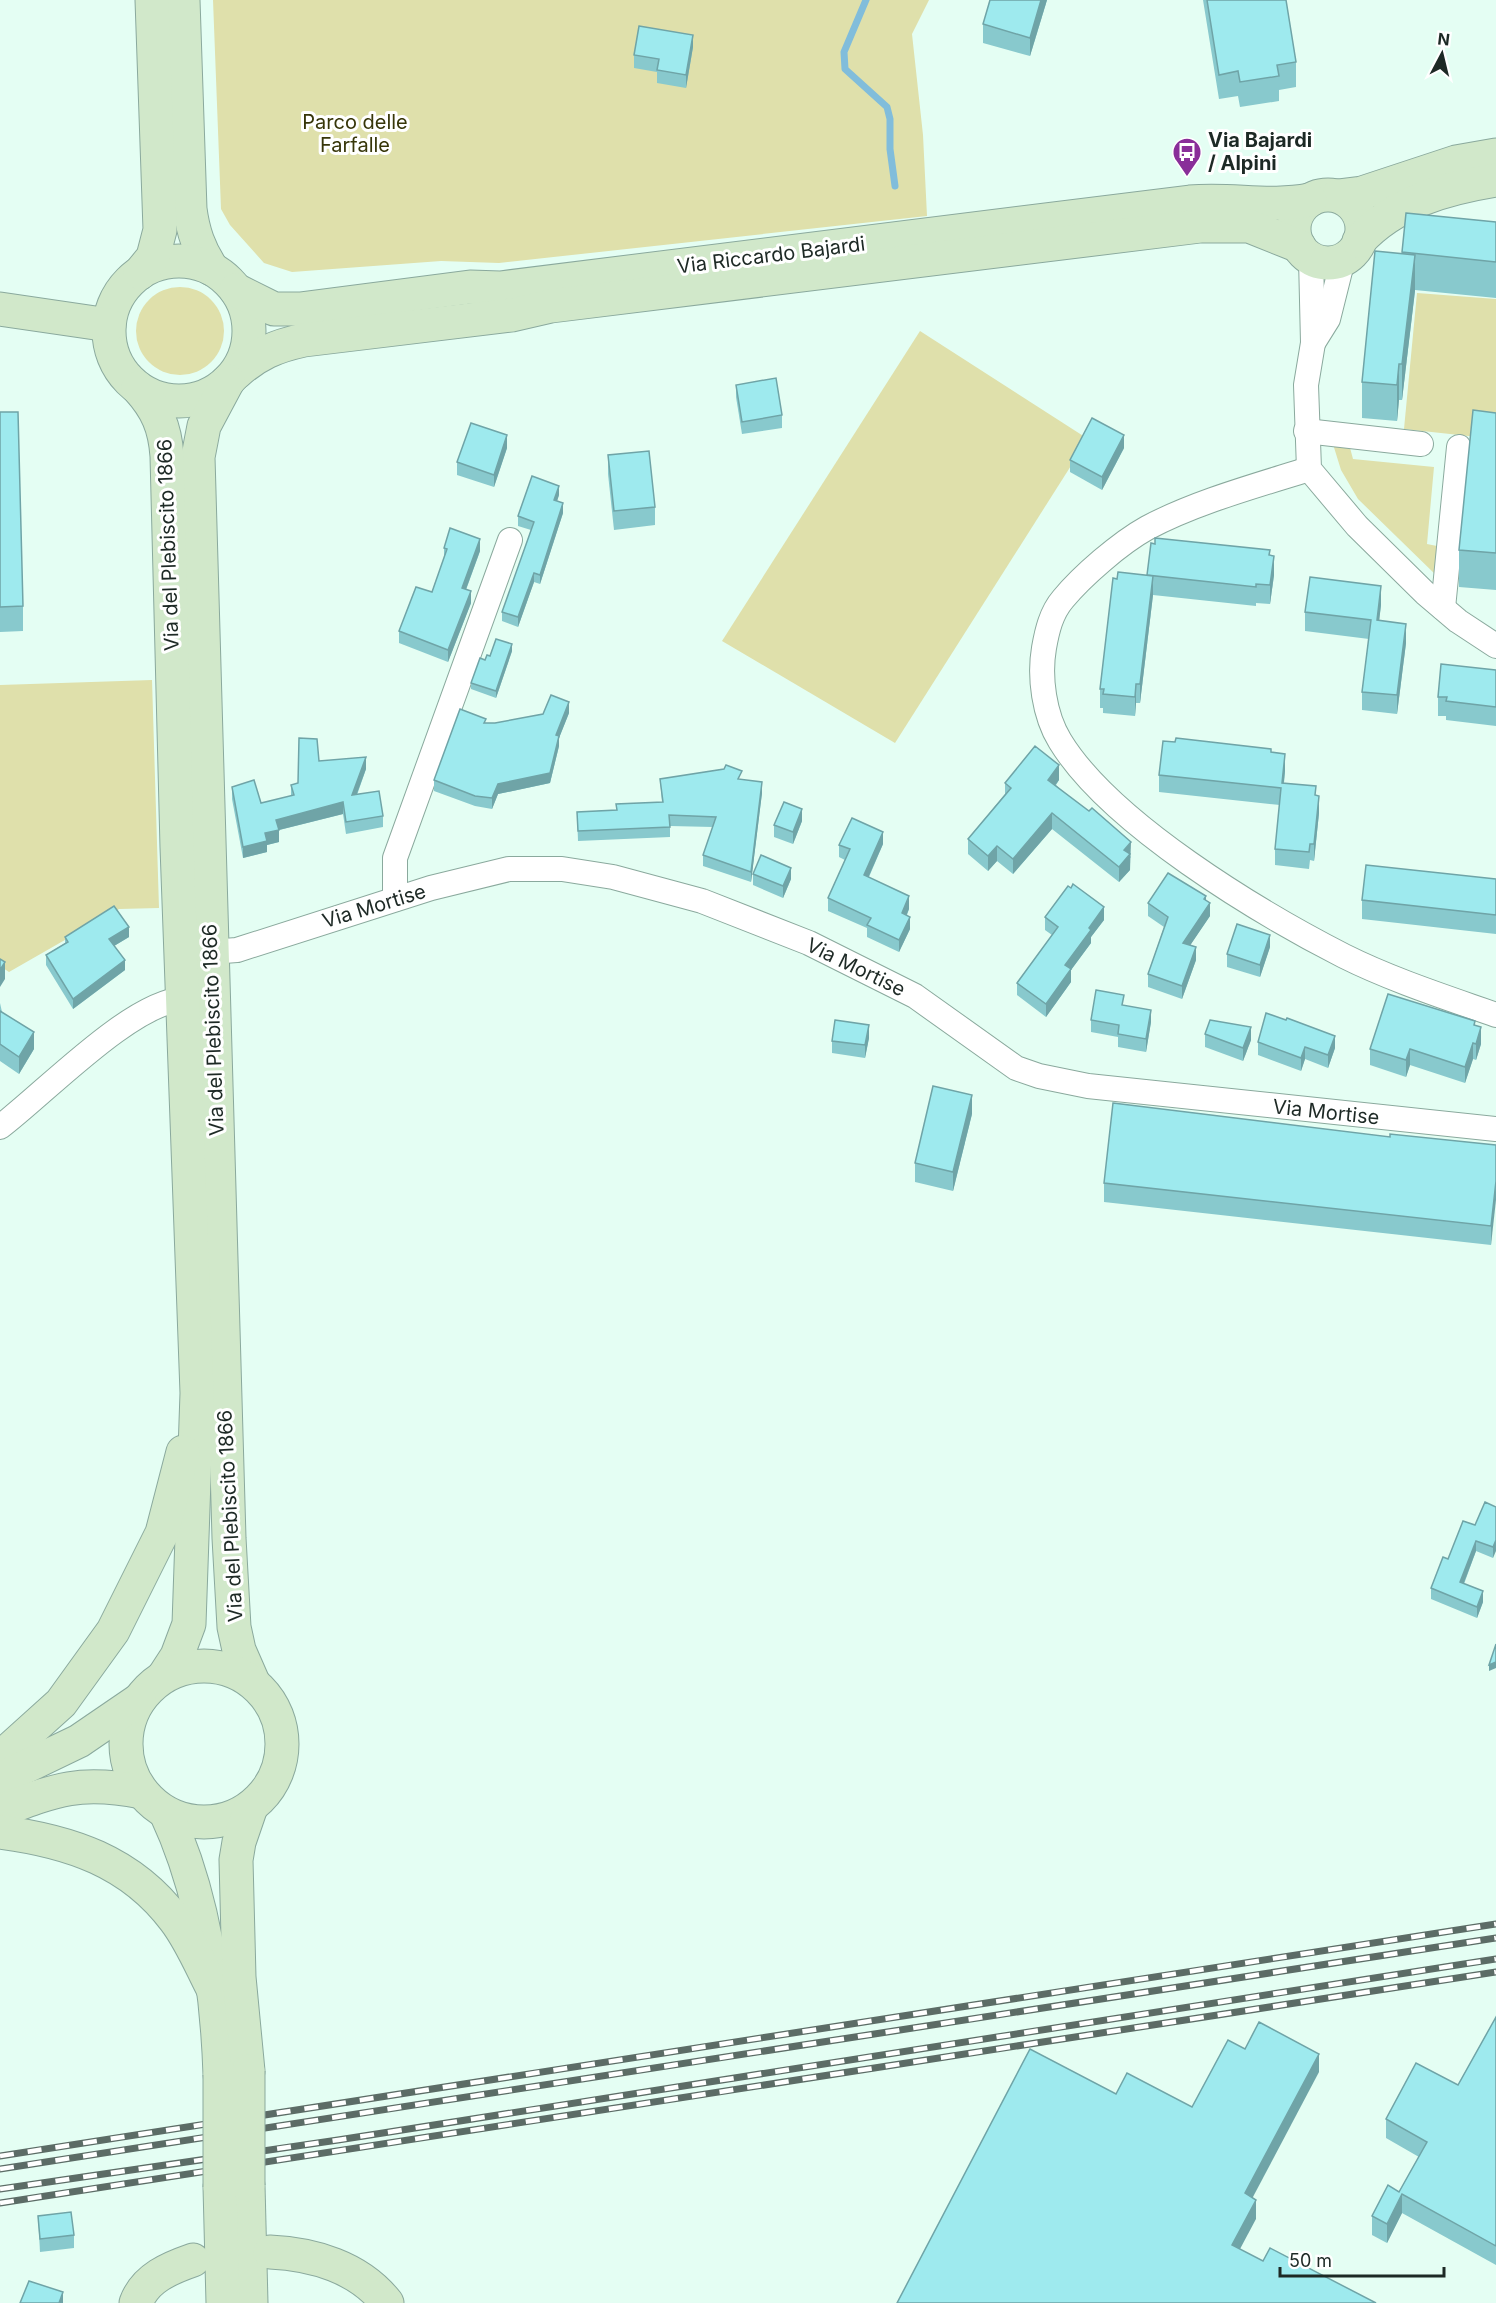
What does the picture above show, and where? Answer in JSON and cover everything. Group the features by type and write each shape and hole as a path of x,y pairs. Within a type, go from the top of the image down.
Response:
{"main road":[{"path":"152,0 160,230 153,257 119,294 109,325 114,359 124,375 138,388 155,397 184,400 212,393 232,377 244,357 249,340 249,323 245,305 236,290 212,269 200,251 192,229 183,0"},
{"name":"Via Riccardo Bajardi","path":"236,290 274,309 300,309 470,287 500,288 1190,202 1234,200 1289,204 1362,193 1456,162 1496,155"},
{"path":"1351,250 1372,227 1416,201 1459,186 1496,180"},
{"path":"1305,252 1294,229 1295,220 1298,212 1324,198 1353,206 1358,214 1362,232 1351,250"},
{"name":"Via Riccardo Bajardi","path":"232,377 256,356 279,346 304,340 512,315 551,306 1200,226 1249,226 1328,262 1351,250"},
{"path":"140,273 163,263 188,261 212,269"},
{"path":"0,309 109,325"},
{"name":"Via del Plebiscito 1866","path":"232,377 204,426 198,457 210,952 233,1615 239,1650 253,1682"},
{"name":"Via del Plebiscito 1866","path":"138,388 154,406 160,418 167,456 197,1393 189,1624 177,1656 164,1676"},
{"path":"0,1758 61,1703 123,1615 162,1533 197,1393"},
{"path":"0,1779 80,1741 139,1700 164,1676 200,1665 219,1666 253,1682 273,1706 280,1723 283,1742 281,1760 275,1778 265,1794 238,1815 210,1822 180,1819 166,1813 142,1792 132,1774 126,1756 126,1736 130,1717 139,1700"},
{"path":"0,1811 52,1791 89,1785 142,1792"},
{"path":"223,2303 234,2186 234,2073 239,1977 236,1860 239,1842 251,1807"},
{"path":"166,1813 188,1864 197,1896 219,2026 234,2073"},
{"path":"0,1832 44,1838 79,1848 118,1869 149,1892 174,1919 213,1989"},
{"path":"234,2186 251,2303"},
{"path":"270,2252 297,2253 333,2264 353,2273 387,2303"},
{"path":"136,2303 150,2282 170,2268 193,2260"}],"street":[{"path":"1313,343 1328,319 1351,250"},
{"path":"1305,252 1313,343 1306,385 1309,469 1357,526 1443,608 1496,646"},
{"path":"1306,431 1421,444"},
{"path":"1443,608 1459,447"},
{"path":"1309,469 1194,508 1146,529 1110,555 1062,600 1048,625 1042,663 1045,698 1059,740 1095,785 1156,838 1262,910 1346,957 1496,1015"},
{"path":"395,899 395,858 510,540"},
{"name":"Via Mortise","path":"210,952 237,950 395,899 509,869 562,869 613,877 702,901 809,943 915,996 1016,1068 1039,1076 1088,1086 1496,1129"},
{"path":"0,1127 129,1021 155,1005 183,999"}],"green space":[{"name":"Parco delle Farfalle","path":"213,0 929,0 912,34 923,135 927,216 499,263 441,261 292,272 264,263 230,225 221,209"},
{"path":"180,287 197,290 211,300 221,314 224,331 221,348 211,362 197,372 180,375 163,372 149,362 139,348 136,331 139,314 149,300 163,290"},
{"path":"1417,293 1496,299 1496,439 1404,429"},
{"path":"920,331 1088,439 895,743 722,641"},
{"path":"1332,441 1349,444 1353,459 1434,467 1427,544 1442,547 1438,577 1358,499 1341,470"},
{"path":"152,680 159,908 119,909 9,972 0,966 0,685"}],"building":[{"path":"990,0 1041,0 1030,38 983,24"},
{"path":"1207,0 1286,0 1296,62 1277,65 1279,76 1240,82 1238,71 1219,75"},
{"path":"639,26 693,35 686,75 657,70 659,59 634,55"},
{"path":"1406,213 1496,222 1496,262 1402,252"},
{"path":"1375,251 1415,255 1402,364 1399,364 1397,385 1362,382"},
{"path":"776,378 782,415 742,422 736,385"},
{"path":"1473,410 1496,413 1496,553 1459,550"},
{"path":"0,412 18,412 23,606 0,607"},
{"path":"1092,418 1124,435 1102,477 1070,460"},
{"path":"471,423 507,435 494,475 457,462"},
{"path":"649,451 655,507 614,511 608,455"},
{"path":"532,476 559,486 554,500 563,503 540,575 534,573 518,617 502,612 534,522 518,516"},
{"path":"450,528 480,539 462,588 471,591 448,650 399,631 416,587 432,592 447,549 444,548"},
{"path":"1155,538 1270,550 1269,555 1274,556 1270,585 1256,584 1256,587 1147,575 1151,543 1155,544"},
{"path":"1118,572 1153,576 1140,684 1136,684 1135,697 1103,694 1104,689 1100,689 1113,578 1117,579"},
{"path":"1310,577 1381,586 1377,620 1406,624 1397,695 1362,692 1371,620 1305,612"},
{"path":"496,639 512,644 496,691 471,683 480,658 485,660 487,655 490,656"},
{"path":"1441,664 1496,670 1496,707 1446,701 1447,697 1438,697"},
{"path":"551,695 569,702 556,735 559,736 550,773 498,784 492,798 475,796 434,780 460,709 486,719 484,723 495,723 543,714"},
{"path":"299,738 317,739 319,761 366,757 352,795 379,791 383,816 346,822 343,802 276,820 279,830 265,833 267,841 243,847 232,787 254,780 261,803 294,795 291,785 298,783"},
{"path":"1176,738 1271,749 1271,752 1285,754 1282,783 1316,786 1315,795 1319,796 1314,844 1310,844 1309,852 1275,849 1281,788 1159,775 1163,741 1175,742"},
{"path":"1035,746 1059,765 1048,780 1089,811 1092,808 1131,842 1124,850 1130,854 1119,867 1052,813 1013,859 997,846 988,856 968,839 1011,788 1005,783"},
{"path":"726,765 742,771 738,779 762,782 751,872 703,855 716,817 669,815 670,827 578,831 577,812 617,810 616,804 663,802 660,779 724,769"},
{"path":"784,802 802,809 793,832 774,825"},
{"path":"852,818 883,832 864,875 909,896 902,913 910,917 899,940 867,925 871,918 828,898 850,849 839,845"},
{"path":"761,855 791,868 783,886 753,874"},
{"path":"1366,865 1496,879 1496,915 1362,900"},
{"path":"1168,873 1206,896 1204,899 1210,903 1183,943 1196,947 1182,986 1148,974 1168,917 1148,903"},
{"path":"1073,884 1104,907 1089,928 1091,930 1065,965 1071,969 1046,1004 1017,983 1058,927 1045,917 1068,886 1071,888"},
{"path":"114,906 129,927 109,939 125,960 73,999 46,955 68,942 65,937"},
{"path":"1237,924 1270,935 1260,965 1227,954"},
{"path":"0,959 5,962 0,970"},
{"path":"1096,990 1124,995 1122,1005 1151,1010 1146,1039 1118,1034 1119,1025 1091,1020"},
{"path":"1388,994 1475,1021 1474,1025 1481,1027 1465,1067 1410,1049 1406,1060 1370,1049"},
{"path":"0,1011 34,1032 19,1057 0,1044"},
{"path":"1266,1013 1286,1020 1287,1018 1335,1036 1328,1055 1305,1047 1301,1058 1258,1042"},
{"path":"835,1020 869,1025 865,1045 832,1041"},
{"path":"1210,1020 1251,1027 1243,1048 1205,1034"},
{"path":"933,1086 972,1095 953,1172 915,1163"},
{"path":"1113,1103 1390,1137 1390,1134 1496,1145 1496,1181 1491,1226 1104,1183"},
{"path":"1485,1502 1496,1507 1496,1540 1493,1547 1476,1541 1460,1582 1483,1591 1477,1607 1431,1588 1443,1557 1448,1559 1463,1521 1475,1525"},
{"path":"1496,1644 1496,1662 1489,1665"},
{"path":"1496,2017 1496,2246 1402,2194 1387,2224 1372,2216 1388,2185 1399,2192 1427,2142 1386,2119 1416,2063 1458,2085"},
{"path":"1259,2022 1319,2054 1245,2193 1256,2200 1232,2245 1263,2261 1270,2248 1376,2303 897,2303 1030,2049 1116,2094 1127,2073 1192,2107 1228,2040 1245,2049"},
{"path":"71,2212 74,2235 40,2239 38,2216"},
{"path":"29,2281 63,2292 59,2303 20,2303"}],"waterway":[{"path":"866,0 844,52 845,69 887,107 895,186"}],"railway":[{"path":"0,2156 1496,1924"},
{"path":"0,2169 1496,1938"},
{"path":"0,2189 338,2140 1496,1959"},
{"path":"0,2203 1496,1972"}],"place":[{"name":"Via Bajardi / Alpini","path":"1187,178"}]}
